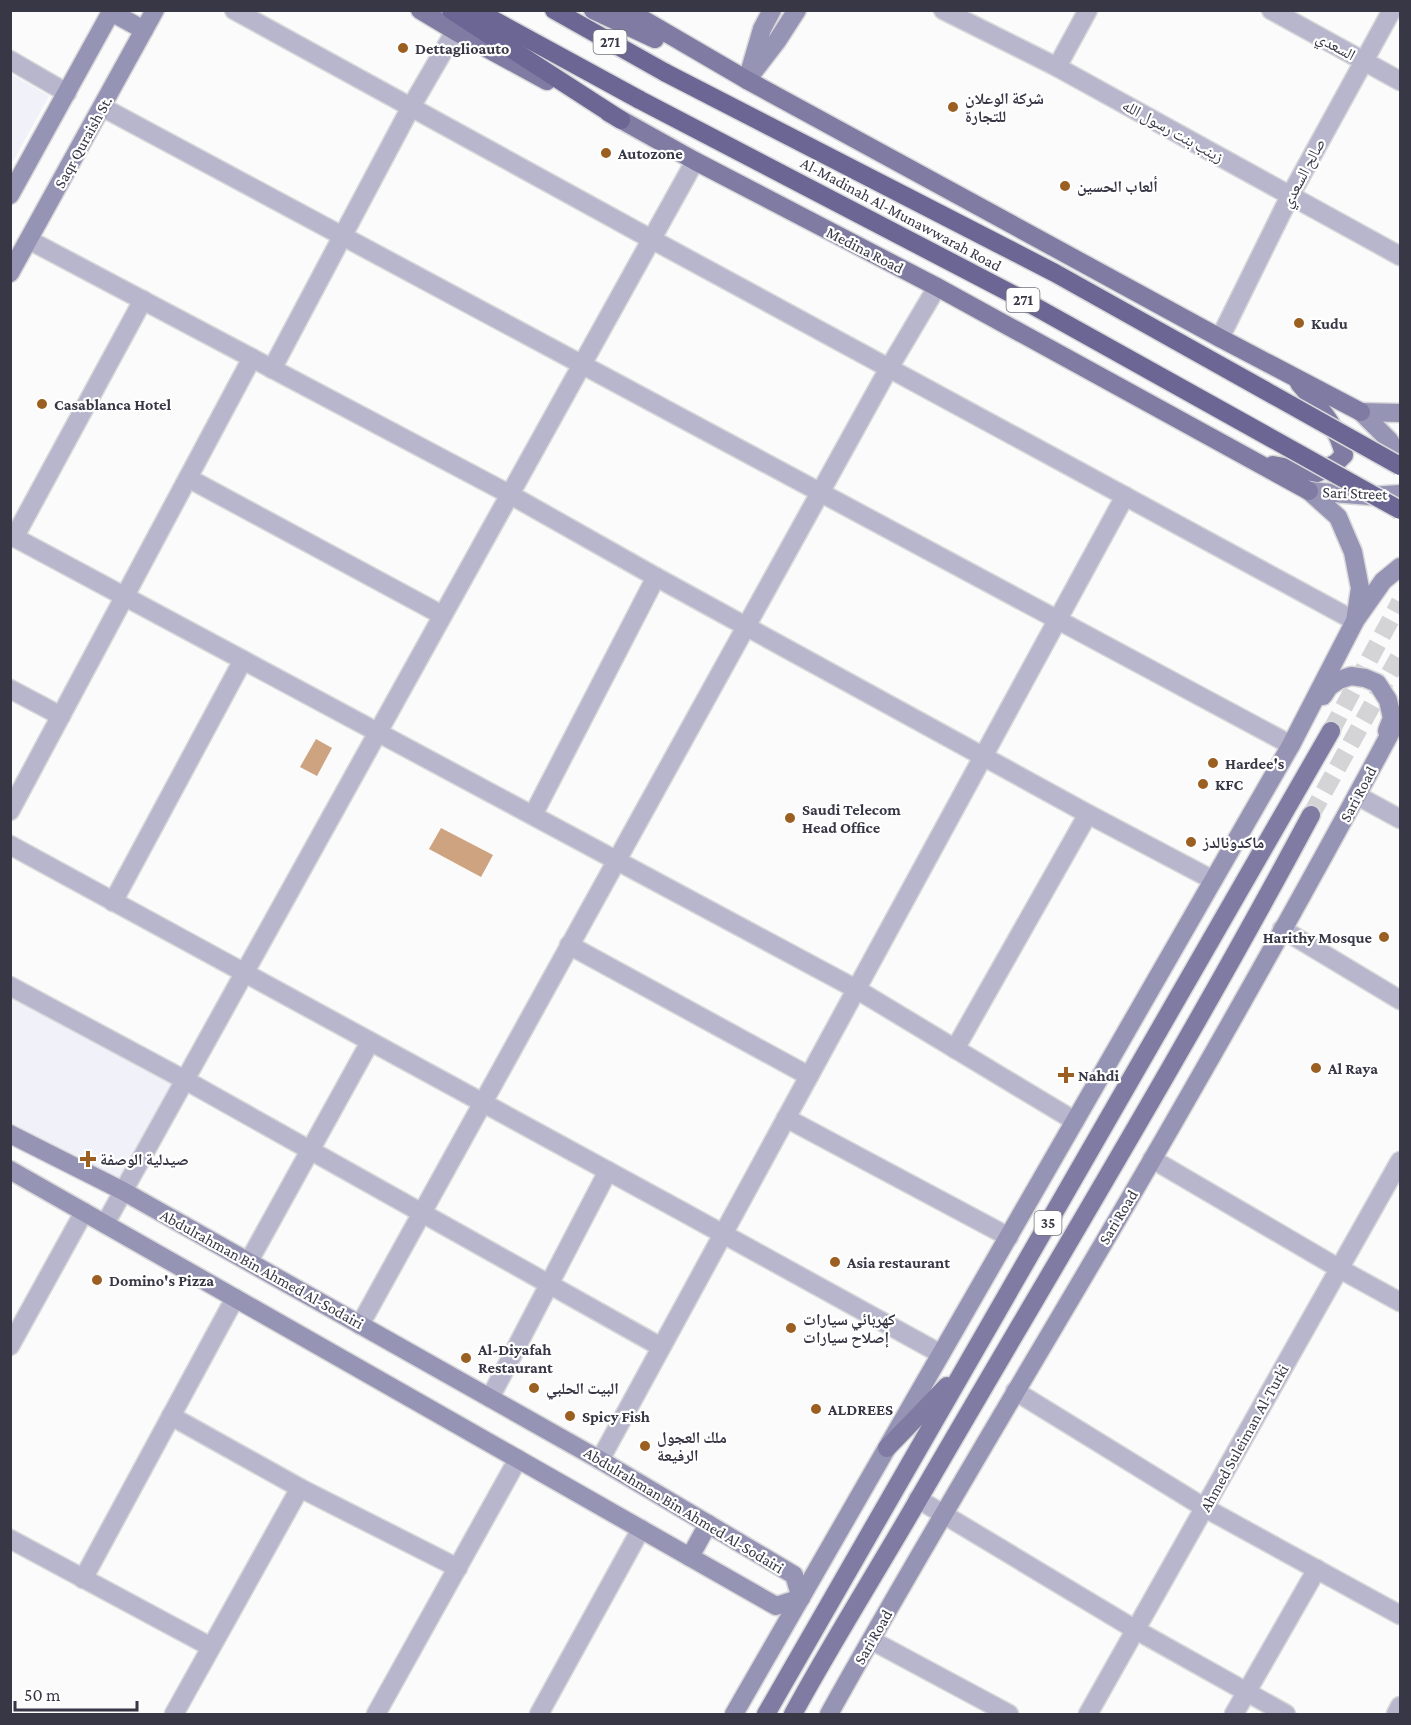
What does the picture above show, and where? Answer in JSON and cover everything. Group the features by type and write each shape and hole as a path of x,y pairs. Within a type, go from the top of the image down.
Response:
{"highway":[{"path":"451,10 621,120"},
{"name":"Al-Madinah Al-Munawwarah Road","path":"475,10 640,100 1016,296 1401,510"},
{"name":"Al-Madinah Al-Munawwarah Road","path":"554,10 666,73 1055,273 1401,466"}],"main road":[{"name":"Saqr Quraish St.","path":"10,273 155,10"},
{"name":"Medina Road","path":"420,10 695,161 937,287 1310,491"},
{"path":"593,10 747,80"},
{"path":"627,10 747,80 1220,338 1361,412 1389,440 1401,459"},
{"path":"747,80 762,29 772,10"},
{"path":"747,80 797,10"},
{"path":"10,195 112,11 144,30"},
{"path":"1259,463 1317,473 1336,463 1344,455 1341,441 1326,415 1293,376"},
{"path":"1361,412 1401,413"},
{"path":"1310,491 1338,517 1353,552 1360,588 1355,621"},
{"name":"Sari Street","path":"1310,491 1370,496 1401,494"},
{"path":"734,1714 1291,745 1355,621 1383,581 1401,567"},
{"path":"1291,745 1329,687 1350,676 1365,678 1377,683 1388,700 1392,718 1369,774"},
{"name":"Sari Road","path":"829,1714 1015,1391 1152,1160 1358,796 1401,715"},
{"name":"35","path":"766,1714 1331,731"},
{"name":"Sari Road","path":"793,1714 1254,922 1311,814"},
{"name":"Abdulrahman Bin Ahmed Al-Sodairi","path":"10,1134 123,1191 600,1460 794,1575 801,1598"},
{"path":"10,1170 776,1606 801,1598"},
{"path":"887,1448 967,1365"},
{"path":"690,1557 708,1524"}],"street":[{"path":"234,10 1355,621"},
{"name":"زينب بنت رسول الله","path":"943,10 1057,67 1401,256"},
{"path":"1057,67 1088,10"},
{"name":"السعدي","path":"1271,10 1401,81"},
{"name":"صالح السعدي","path":"1220,338 1290,196 1392,10"},
{"path":"272,369 411,107 455,31"},
{"path":"10,60 67,93"},
{"path":"102,107 1291,745"},
{"path":"105,1224 695,161"},
{"path":"29,240 509,494 1088,814 1213,880"},
{"path":"360,1325 746,625 889,368 937,287"},
{"path":"143,300 12,536 856,989 1075,1122"},
{"path":"10,811 252,358"},
{"path":"189,478 442,615"},
{"path":"600,1460 1125,496"},
{"path":"532,815 656,577"},
{"path":"113,902 243,660"},
{"path":"10,689 61,716"},
{"path":"1358,796 1401,819"},
{"path":"955,1049 1088,814"},
{"path":"10,845 941,1354"},
{"path":"1282,929 1401,1000"},
{"path":"569,945 809,1076"},
{"path":"10,986 185,1080 661,1347"},
{"path":"249,1262 370,1042"},
{"path":"786,1118 1009,1237"},
{"path":"1152,1160 1401,1302"},
{"name":"Ahmed Suleiman Al-Turki","path":"1088,1714 1401,1161"},
{"path":"490,1398 608,1171"},
{"path":"10,1346 84,1212"},
{"path":"84,1579 235,1298"},
{"path":"1015,1391 1205,1508 1401,1615"},
{"path":"171,1416 300,1488 458,1568"},
{"path":"376,1714 518,1459"},
{"path":"174,1714 300,1488"},
{"path":"918,1499 1136,1630 1286,1714"},
{"path":"539,1714 641,1529"},
{"path":"10,1539 211,1647"},
{"path":"1234,1714 1317,1569"},
{"path":"871,1640 1009,1714"},
{"path":"1396,1714 1401,1706"}],"shaded area":[{"path":"11,74 49,96 11,165"},
{"path":"316,739 332,748 317,776 300,767"},
{"path":"441,828 493,855 481,877 429,849"},
{"path":"10,991 178,1082 122,1186 11,1128"}],"tunnel":[{"path":"1331,731 1400,602"},
{"path":"1311,815 1400,655"}],"place":[{"name":"Dettaglioauto","path":"403,48"},
{"name":"شركة الوعلان للتجارة","path":"953,107"},
{"name":"Autozone","path":"606,153"},
{"name":"ألعاب الحسين","path":"1065,186"},
{"name":"Kudu","path":"1299,323"},
{"name":"Casablanca Hotel","path":"42,404"},
{"name":"Hardee's","path":"1213,763"},
{"name":"KFC","path":"1203,784"},
{"name":"Saudi Telecom Head Office","path":"790,818"},
{"name":"ماكدونالدز","path":"1191,842"},
{"name":"Harithy Mosque","path":"1384,937"},
{"name":"Al Raya","path":"1316,1068"},
{"name":"Nahdi","path":"1066,1075"},
{"name":"صيدلية الوصفة","path":"88,1159"},
{"name":"Asia restaurant","path":"835,1262"},
{"name":"Domino's Pizza","path":"97,1280"},
{"name":"كهربائي سيارات إصلاح سيارات","path":"791,1328"},
{"name":"Al-Diyafah Restaurant","path":"466,1358"},
{"name":"البيت الحلبي","path":"534,1388"},
{"name":"ALDREES","path":"816,1409"},
{"name":"Spicy Fish","path":"570,1416"},
{"name":"ملك العجول الرفيعة","path":"645,1446"}]}
